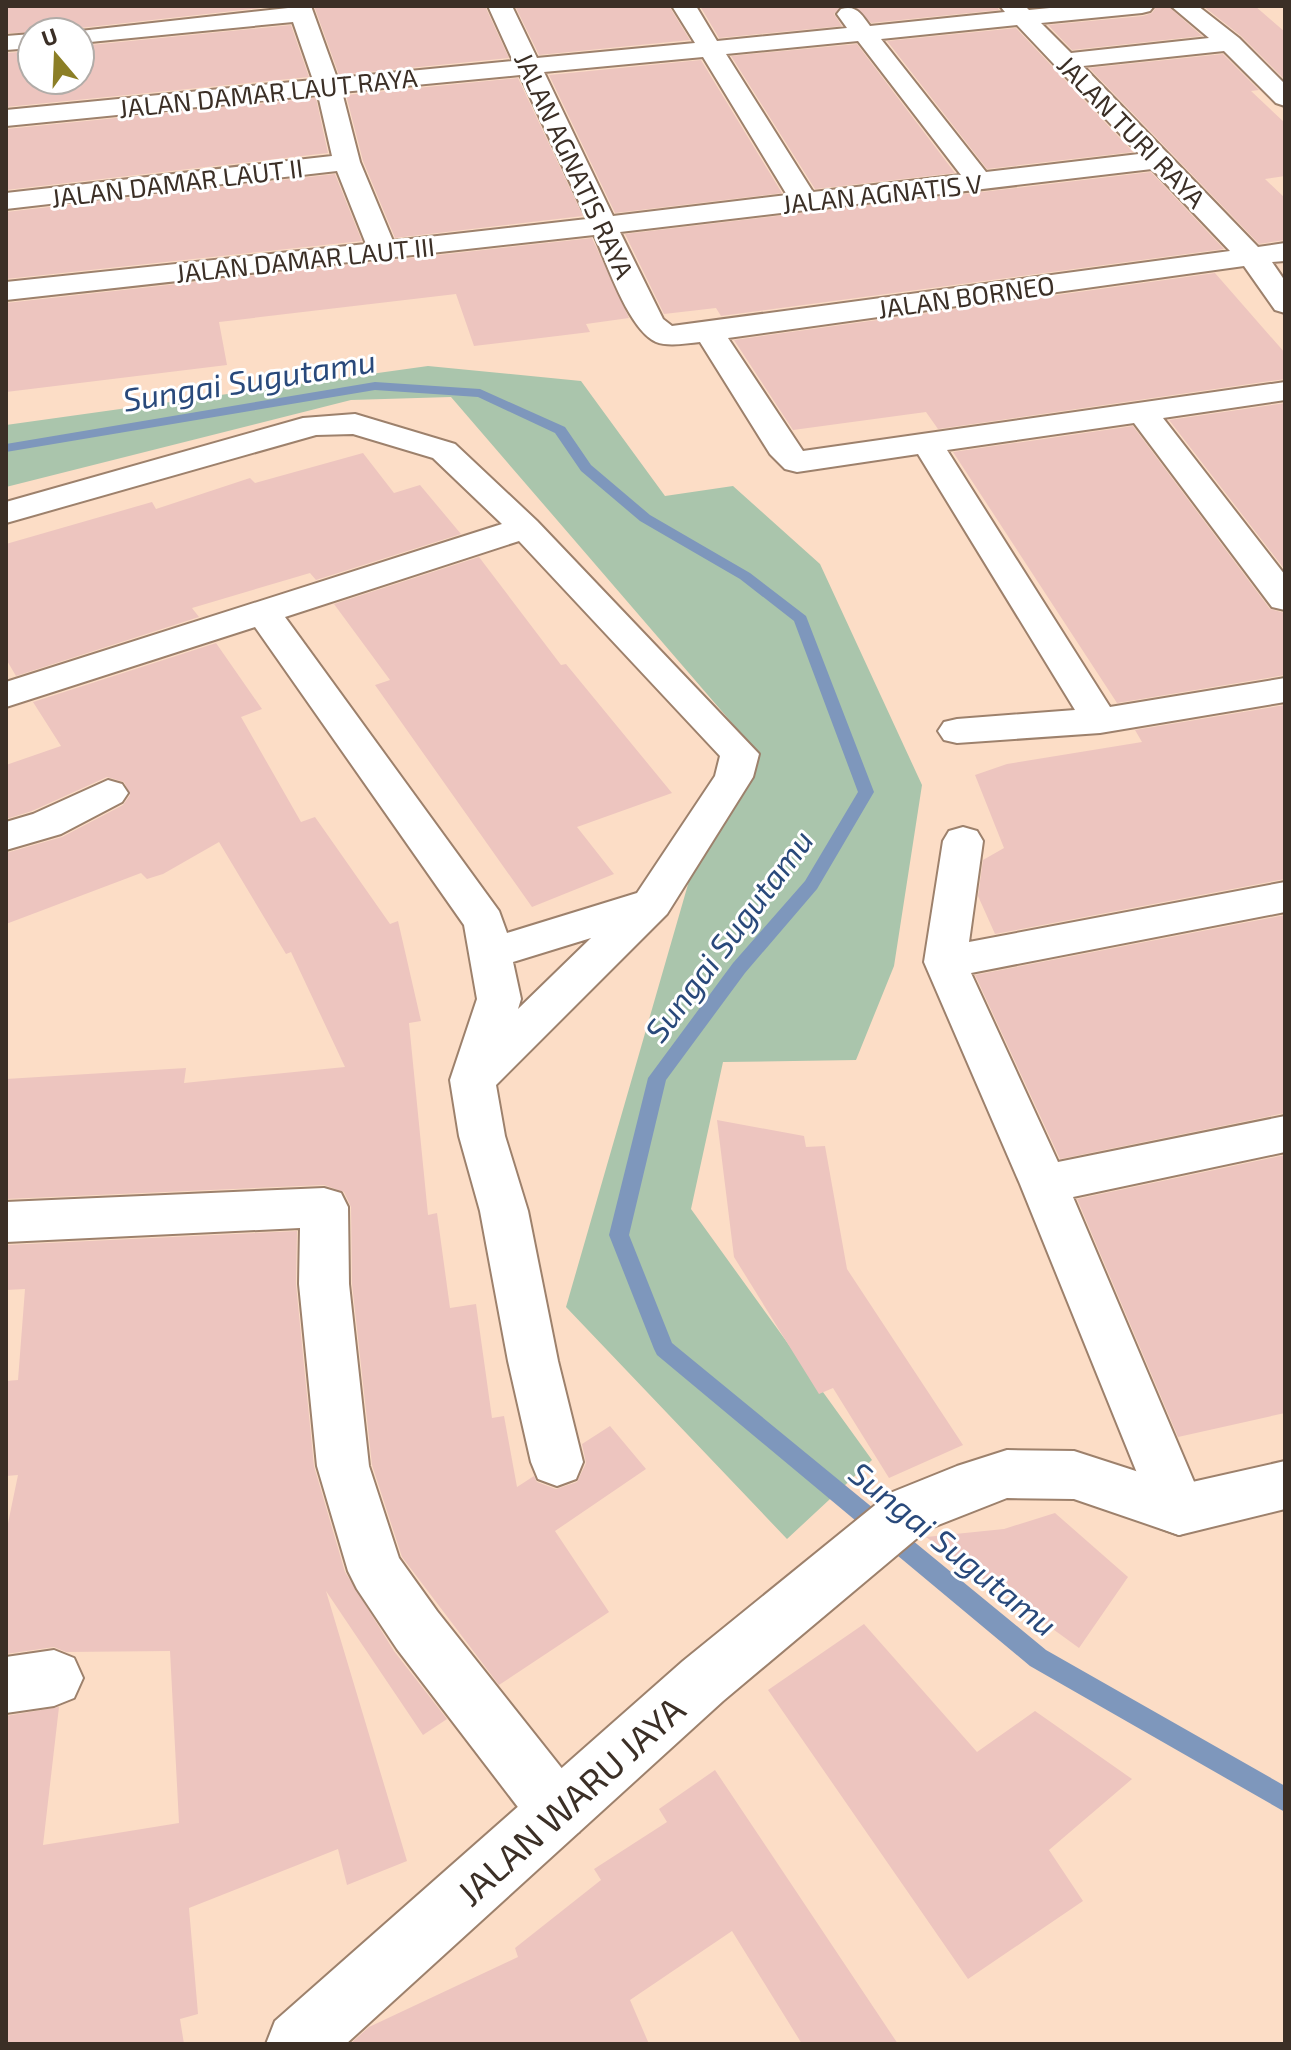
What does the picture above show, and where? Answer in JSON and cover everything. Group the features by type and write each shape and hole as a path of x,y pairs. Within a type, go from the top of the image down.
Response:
{"street":[{"name":"JALAN AGNATIS RAYA","path":"500,6 650,324"},
{"path":"684,6 805,202"},
{"path":"843,6 980,182"},
{"name":"JALAN DAMAR LAUT RAYA","path":"6,118 712,48 1016,11 1142,6"},
{"path":"1183,6 1230,43 1285,98"},
{"path":"96,34 301,10 328,86 347,162 383,251"},
{"name":"JALAN TURI RAYA","path":"1016,11 1251,256 1285,304"},
{"path":"1066,61 1230,43"},
{"name":"JALAN AGNATIS V","path":"604,224 1159,160"},
{"name":"JALAN DAMAR LAUT II","path":"6,201 347,162"},
{"name":"JALAN DAMAR LAUT III","path":"6,291 604,224"},
{"name":"JALAN BORNEO","path":"650,324 666,335 709,332 1285,252"},
{"path":"709,332 786,454 797,462 1285,391"},
{"path":"1142,412 1285,599"},
{"path":"6,513 314,425 355,424 444,451 525,528 740,754 734,777 652,904 473,1080"},
{"path":"927,443 1100,721"},
{"path":"6,695 525,528"},
{"path":"263,612 484,922 499,999 473,1080 482,1136 504,1211 533,1361 557,1462"},
{"path":"957,731 1100,721 1285,690"},
{"path":"6,836 47,824 108,793"},
{"path":"963,841 945,962 1044,1184 1179,1510 1285,1485"},
{"path":"945,962 1285,897"},
{"path":"490,954 652,904"},
{"path":"1044,1184 1285,1134"},
{"path":"6,1222 324,1207 324,1284 343,1466 376,1571 417,1630 558,1811"},
{"name":"JALAN WARU JAYA","path":"298,2044 703,1681 909,1511 957,1490 1007,1474 1074,1475 1179,1510"}],"green space":[{"path":"428,366 581,381 665,496 733,486 820,564 922,785 894,966 856,1060 723,1062 691,1209 872,1460 787,1539 566,1307 691,874 738,730 451,397 351,400 6,487 6,425"}],"building":[{"path":"6,6 279,6 96,26 96,16 16,16 16,33 6,33"},
{"path":"314,6 485,6 509,58 339,75"},
{"path":"515,6 669,6 690,40 539,55"},
{"path":"700,6 841,6 834,14 842,26 719,38"},
{"path":"854,6 997,6 999,10 871,23"},
{"path":"1157,6 1168,6 1202,36 1072,50 1048,25 1143,16 1152,13"},
{"path":"1203,6 1255,6 1285,32 1285,80 1241,36"},
{"path":"291,25 309,77 6,107 6,53 16,52 16,96 96,96 96,44"},
{"path":"1016,28 1133,152 987,169 887,41"},
{"path":"857,44 955,173 815,189 731,56"},
{"path":"1223,54 1259,90 1251,91 1285,123 1285,176 1265,179 1285,198 1285,240 1259,244 1089,68"},
{"path":"701,60 782,193 615,213 549,75"},
{"path":"518,78 583,216 395,238 363,161 346,95"},
{"path":"316,98 328,153 6,190 6,129"},
{"path":"1151,172 1224,249 721,316 716,308 664,314 625,234"},
{"path":"335,174 362,241 6,279 6,212"},
{"path":"592,238 629,318 586,324 590,332 474,346 456,294 219,322 227,365 6,392 6,303"},
{"path":"1215,273 1285,353 1285,379 938,429 926,412 793,430 734,340"},
{"path":"1285,403 1285,570 1169,420"},
{"path":"1133,426 1270,609 1285,613 1285,675 1117,703 953,452"},
{"path":"363,453 394,493 420,485 461,534 316,580 310,573 192,608 199,617 16,676 6,659 6,544 152,502 156,509 250,478 255,483"},
{"path":"479,557 561,665 566,664 672,793 577,827 614,874 532,907 375,685 390,680 334,604"},
{"path":"216,643 262,709 241,717 301,822 315,817 390,924 398,921 421,1021 409,1023 428,1215 437,1213 450,1308 476,1304 492,1418 504,1416 517,1487 534,1476 537,1482 556,1489 577,1482 586,1463 582,1444 610,1426 646,1469 555,1531 609,1612 499,1685 402,1557 372,1465 352,1284 351,1207 344,1192 324,1185 6,1199 6,1079 186,1068 184,1083 345,1067 291,952 286,954 219,842 163,874 147,879 141,873 6,924 6,853 62,837 123,805 130,795 124,782 107,777 32,811 6,819 6,765 61,746 33,702"},
{"path":"1285,705 1285,879 995,934 978,896 983,860 1004,848 975,775 1007,764 1142,742 1135,730"},
{"path":"1285,915 1285,1113 1060,1159 975,975"},
{"path":"717,1120 804,1136 806,1147 825,1146 847,1269 963,1445 889,1478 833,1388 819,1394 734,1257"},
{"path":"1285,1155 1285,1413 1178,1437 1077,1199"},
{"path":"297,1231 296,1284 314,1466 345,1572 394,1651 447,1719 423,1735 326,1591 407,1861 347,1885 338,1849 189,1908 198,2014 180,2019 184,2044 6,2044 6,1716 59,1707 43,1845 179,1823 170,1651 66,1652 54,1647 6,1654 6,1533 18,1475 6,1476 6,1381 18,1380 25,1289 6,1290 6,1245"},
{"path":"1055,1513 1128,1577 1079,1648 926,1537 1004,1529"},
{"path":"864,1624 977,1752 1035,1711 1132,1779 1049,1850 1083,1901 968,1979 768,1690"},
{"path":"715,1770 898,2044 802,2044 732,1931 630,2000 649,2044 350,2044 369,2027 518,1957 515,1948 601,1880 594,1869 667,1822 659,1809"}],"waterway":[{"name":"Sungai Sugutamu","path":"6,448 375,386 480,393 560,430 586,468 645,518 745,576 801,619 866,792 811,885 739,968 657,1078 619,1235 664,1349 1038,1658 1285,1800"}]}
